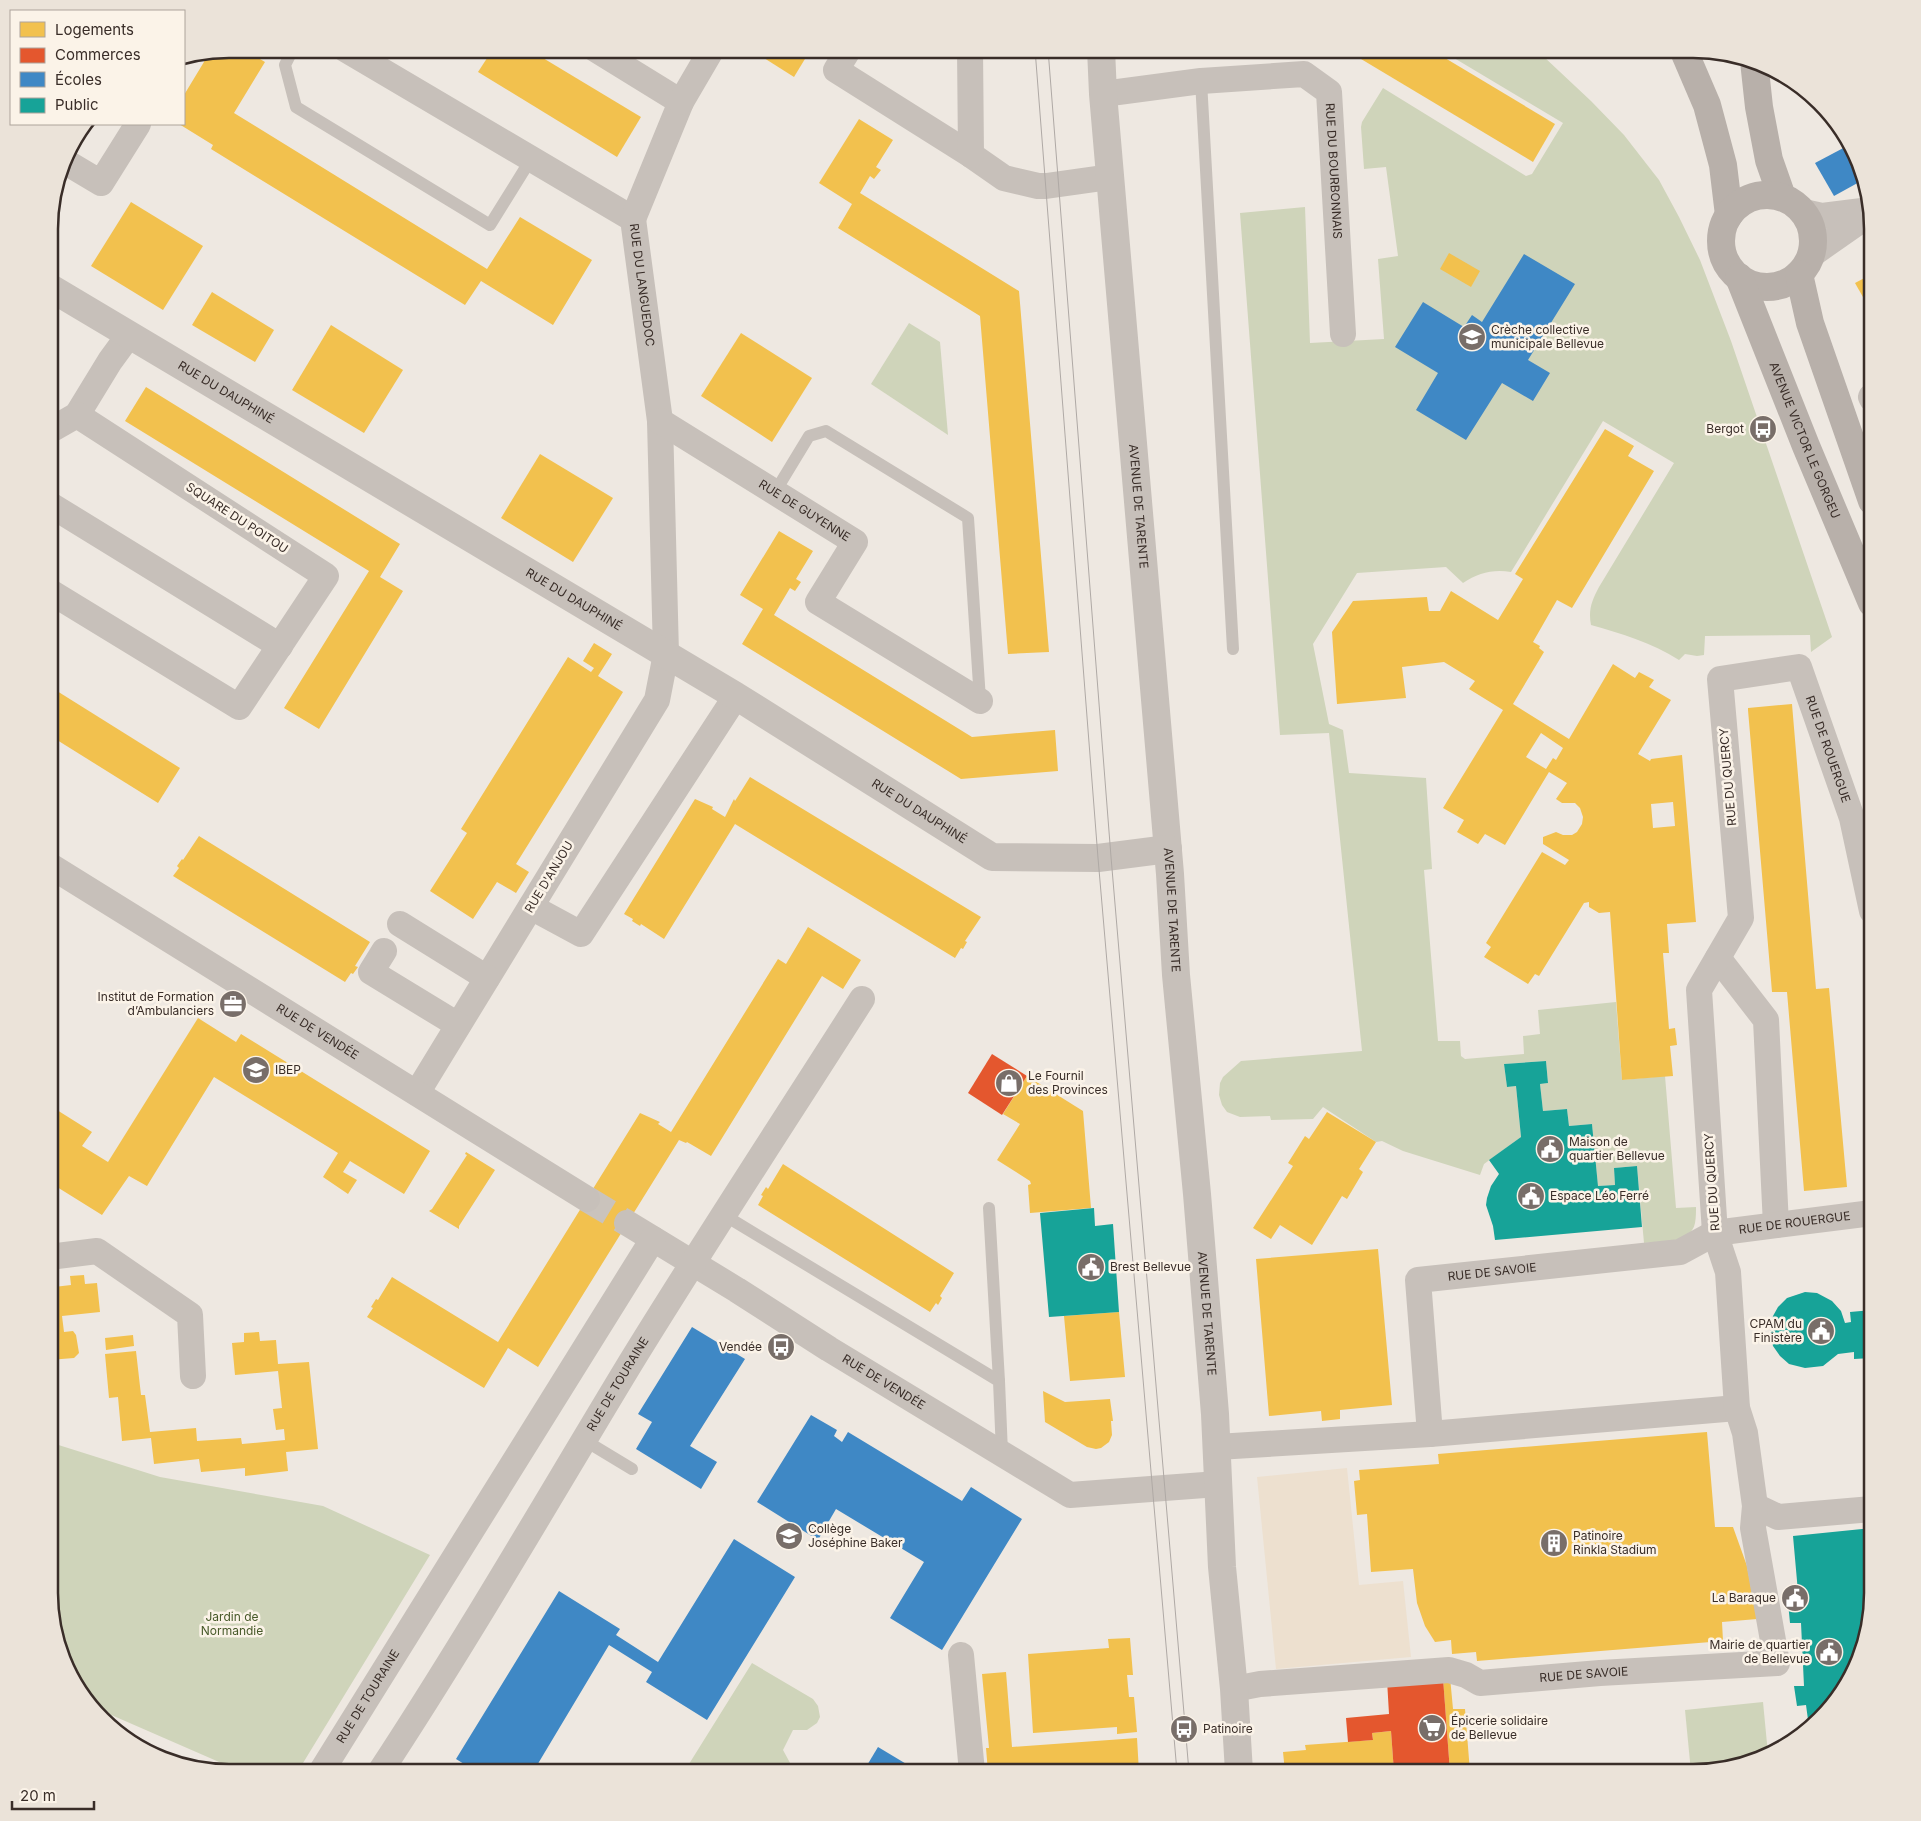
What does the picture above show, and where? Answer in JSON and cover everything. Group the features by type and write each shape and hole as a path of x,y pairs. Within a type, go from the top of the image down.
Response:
{"main road":[{"path":"1687,58 1707,105 1723,165 1728,215 1721,243 1726,261 1740,277 1749,283 1763,287 1777,286 1790,281 1805,265"},
{"path":"1755,69 1759,107 1769,160 1793,204 1810,223 1812,236 1805,265 1810,322 1863,476"},
{"path":"1728,215 1748,199 1765,194 1793,204"},
{"name":"AVENUE VICTOR LE GORGEU","path":"1740,277 1806,446 1863,582"}],"street":[{"name":"RUE DU LANGUEDOC","path":"360,58 633,219 660,421 666,654"},
{"path":"610,58 681,102"},
{"path":"633,219 681,102 707,58"},
{"path":"843,58 836,70 971,154 1004,178 1038,186 1110,177"},
{"path":"970,58 971,154"},
{"name":"AVENUE DE TARENTE","path":"1101,58 1168,849 1176,984 1195,1175 1217,1448 1222,1568 1234,1689 1239,1764"},
{"name":"RUE DU BOURBONNAIS","path":"1103,94 1201,81 1304,74 1329,92 1343,334"},
{"path":"70,164 101,183 137,125"},
{"path":"1793,204 1822,216 1862,213"},
{"path":"1805,265 1863,218"},
{"name":"RUE DU DAUPHINÉ","path":"58,292 736,696 992,857 1111,857 1168,849"},
{"path":"58,426 77,416 110,361 129,335"},
{"name":"SQUARE DU POITOU","path":"58,596 239,707 326,576 77,416"},
{"name":"RUE DE GUYENNE","path":"660,421 855,542 818,602 980,701"},
{"path":"58,510 280,646"},
{"name":"RUE D'ANJOU","path":"417,1094 657,700 666,654"},
{"name":"RUE DE ROUERGUE","path":"1720,678 1799,667 1852,818 1863,871"},
{"name":"RUE DU QUERCY","path":"1720,678 1741,918 1699,990 1715,1233 1728,1272 1737,1408"},
{"path":"531,907 581,934 736,696"},
{"name":"RUE DE VENDÉE","path":"58,871 587,1199"},
{"path":"400,924 487,978"},
{"path":"384,951 371,972 458,1025"},
{"path":"1718,958 1766,1020 1776,1225"},
{"name":"RUE DE TOURAINE","path":"385,1764 435,1688 584,1440 693,1264 862,999"},
{"name":"RUE DE ROUERGUE","path":"1715,1233 1864,1214"},
{"name":"RUE DE VENDÉE","path":"627,1223 1070,1495 1218,1484"},
{"name":"RUE DE SAVOIE","path":"1430,1434 1418,1280 1680,1252 1715,1233"},
{"name":"RUE DE TOURAINE","path":"327,1764 653,1238"},
{"path":"58,1255 97,1251 190,1314 194,1376"},
{"path":"1217,1448 1430,1434 1737,1408"},
{"name":"RUE DE SAVOIE","path":"1234,1689 1260,1684 1449,1670 1466,1675 1480,1683 1600,1673 1777,1663 1753,1528 1755,1506 1745,1433 1737,1408"},
{"path":"1755,1506 1778,1517 1864,1510"},
{"path":"961,1656 971,1764"}],"lane":[{"path":"288,58 285,65 296,108 490,225 531,158"},
{"path":"1201,81 1233,649"},
{"path":"775,492 809,436 826,431 968,518 980,701"},
{"path":"989,1208 1002,1453"},
{"path":"724,1215 999,1382"},
{"path":"584,1440 632,1469"}],"green space":[{"path":"1454,58 1545,58 1624,135 1659,180 1700,260 1731,341 1832,637 1811,652 1810,635 1705,636 1704,655 1685,654 1679,660 1647,643 1591,625 1590,610 1597,592 1674,463 1603,421 1511,572 1498,571 1486,573 1463,583 1446,567 1357,573 1313,644 1329,724 1343,730 1349,773 1426,778 1432,869 1424,870 1438,1041 1460,1041 1461,1056 1465,1059 1524,1054 1523,1036 1540,1034 1538,1010 1616,1002 1622,1080 1665,1076 1676,1208 1696,1207 1695,1221 1688,1235 1666,1242 1644,1243 1637,1166 1614,1168 1615,1185 1598,1186 1592,1124 1569,1126 1567,1109 1543,1111 1540,1084 1548,1083 1546,1061 1504,1064 1507,1087 1516,1086 1521,1137 1484,1164 1480,1175 1403,1151 1382,1141 1376,1142 1323,1107 1313,1119 1271,1120 1270,1116 1240,1117 1227,1112 1222,1105 1219,1095 1220,1083 1223,1077 1241,1061 1362,1051 1329,733 1280,735 1240,213 1305,207 1310,343 1384,339 1378,259 1398,256 1386,167 1364,169 1361,127 1362,122 1383,88 1526,176 1532,174 1563,123"},
{"path":"909,323 940,342 948,435 871,384"},
{"name":"Jardin de Normandie","path":"58,1445 160,1477 323,1506 430,1555 303,1763 223,1764 106,1713 80,1678 67,1648 58,1604"},
{"path":"752,1663 813,1699 818,1706 820,1717 817,1723 807,1730 793,1730 783,1750 791,1764 689,1764"},
{"path":"1763,1702 1767,1746 1737,1758 1690,1764 1685,1710"}],"shaded area":[{"path":"1347,1468 1359,1585 1403,1581 1411,1657 1276,1669 1257,1477"}],"building: Logements":[{"path":"258,58 265,62 234,113 487,269 520,217 592,260 553,325 481,281 465,305 211,149 213,145 181,125 185,125 185,93 206,59"},
{"path":"487,58 543,58 641,117 617,157 478,72"},
{"path":"764,58 806,58 794,77"},
{"path":"1359,58 1445,58 1555,124 1533,162"},
{"path":"859,119 893,140 876,167 881,170 874,179 870,176 860,193 1019,291 1049,652 1008,654 980,316 838,228 852,204 819,183"},
{"path":"131,202 203,246 163,310 91,266"},
{"path":"1449,253 1480,271 1471,287 1440,269"},
{"path":"1863,279 1863,297 1855,283"},
{"path":"212,292 274,330 255,362 192,325"},
{"path":"331,325 403,370 364,433 292,390"},
{"path":"741,333 812,378 772,442 701,396"},
{"path":"146,387 400,544 380,577 403,591 319,729 284,708 369,571 125,421"},
{"path":"1605,429 1634,446 1628,456 1654,471 1572,608 1557,600 1533,642 1540,646 1539,648 1544,652 1513,704 1569,739 1613,664 1635,678 1639,672 1654,680 1649,687 1671,700 1638,754 1650,761 1651,759 1682,755 1696,922 1667,924 1669,953 1663,953 1669,1029 1675,1028 1677,1045 1670,1046 1673,1076 1622,1080 1610,912 1599,913 1589,907 1589,902 1584,903 1539,976 1535,974 1528,984 1484,957 1491,947 1486,943 1542,852 1565,865 1569,860 1543,844 1543,837 1556,832 1563,835 1572,835 1577,832 1582,824 1583,817 1580,808 1575,803 1562,803 1556,799 1567,783 1549,772 1505,845 1485,834 1478,844 1457,832 1464,820 1443,808 1503,710 1469,689 1475,681 1444,662 1402,667 1406,698 1337,704 1332,632 1353,601 1427,597 1429,611 1440,611 1451,591 1498,620 1523,579 1515,574","holes":["1541,733 1563,748 1556,760 1553,758 1546,769 1526,757","1673,802 1675,826 1653,828 1651,804"]},
{"path":"540,454 613,498 573,562 501,518"},
{"path":"779,531 813,551 796,579 801,582 795,591 790,588 774,615 972,737 1055,730 1058,771 961,779 742,644 763,609 740,595"},
{"path":"594,643 612,654 598,676 623,692 516,864 529,872 516,893 497,882 473,919 430,891 467,833 461,829 568,657 591,672 594,668 583,661"},
{"path":"58,692 180,768 158,803 58,741"},
{"path":"1792,704 1816,989 1829,988 1847,1187 1804,1191 1787,992 1772,992 1748,710 1748,708"},
{"path":"750,777 981,917 965,941 967,942 963,949 961,948 955,958 735,824 664,939 641,924 640,926 632,921 633,919 624,914 695,799 713,807 712,809 725,817 734,799 735,801"},
{"path":"199,836 370,942 355,966 358,967 353,974 351,973 345,982 173,876 179,868 177,866"},
{"path":"808,927 861,960 843,989 822,976 711,1156 687,1142 679,1140 538,1367 508,1348 484,1388 367,1317 376,1299 378,1300 392,1277 498,1342 640,1113 660,1122 658,1124 671,1132 778,959 786,964"},
{"path":"198,1018 236,1042 241,1034 430,1151 404,1194 350,1161 343,1172 357,1180 348,1194 323,1177 338,1153 214,1077 147,1186 129,1176 102,1215 58,1188 58,1111 92,1132 82,1146 108,1162"},
{"path":"1027,1076 1083,1111 1091,1208 1030,1213 1028,1185 1031,1184 1030,1181 997,1160 1020,1124 1003,1114"},
{"path":"1327,1112 1376,1142 1359,1169 1363,1172 1347,1199 1342,1196 1312,1245 1280,1225 1271,1239 1253,1228 1293,1166 1288,1163 1305,1136 1309,1139"},
{"path":"466,1152 495,1170 459,1226 459,1229 429,1211 467,1155 465,1154"},
{"path":"783,1164 954,1273 940,1296 942,1298 938,1305 936,1303 930,1312 758,1205 763,1196 761,1195 766,1187 768,1189"},
{"path":"1378,1249 1392,1405 1340,1410 1340,1419 1322,1421 1321,1411 1269,1416 1256,1259"},
{"path":"84,1275 85,1284 97,1283 100,1312 62,1316 64,1332 73,1331 76,1335 79,1353 74,1358 58,1359 58,1287 71,1285 70,1276"},
{"path":"1119,1312 1125,1377 1070,1381 1064,1316"},
{"path":"259,1332 260,1341 276,1340 278,1364 309,1362 318,1449 286,1452 288,1471 245,1476 245,1468 201,1472 199,1459 154,1464 151,1438 122,1441 118,1397 109,1398 105,1354 136,1351 141,1395 145,1395 150,1432 196,1428 197,1441 241,1438 242,1444 285,1440 284,1429 276,1430 273,1409 282,1408 278,1371 235,1375 232,1343 244,1342 244,1333"},
{"path":"133,1335 134,1346 106,1350 105,1338"},
{"path":"1043,1391 1065,1402 1110,1399 1113,1421 1111,1421 1112,1435 1109,1442 1101,1448 1087,1447 1045,1422"},
{"name":"Patinoire Rinkla Stadium","path":"1707,1432 1715,1527 1733,1527 1747,1566 1757,1619 1722,1622 1723,1641 1477,1661 1476,1652 1452,1654 1451,1640 1435,1642 1425,1626 1417,1603 1413,1569 1371,1572 1367,1514 1357,1515 1354,1481 1360,1480 1359,1470 1439,1464 1438,1454"},
{"path":"1130,1638 1133,1675 1127,1675 1129,1697 1134,1697 1137,1732 1117,1734 1117,1727 1033,1733 1028,1654 1109,1648 1108,1639"},
{"path":"1006,1672 1012,1747 1137,1738 1139,1764 987,1764 986,1748 989,1748 982,1674"},
{"path":"1450,1677 1453,1709 1465,1709 1469,1764 1449,1764 1443,1678"},
{"path":"1391,1731 1393,1764 1284,1764 1283,1752 1306,1750 1305,1745 1373,1740 1372,1733"}],"building: Commerces":[{"path":"992,1054 1027,1076 1002,1115 968,1093"},
{"path":"1443,1678 1449,1764 1393,1764 1391,1731 1372,1733 1373,1740 1348,1742 1346,1718 1389,1714 1387,1680"}],"building: Écoles":[{"path":"1843,148 1858,183 1834,196 1815,163"},
{"name":"Crèche collective municipale Bellevue","path":"1524,254 1575,284 1528,360 1550,373 1533,401 1502,383 1466,440 1416,410 1438,373 1395,347 1423,302 1464,327 1472,315 1482,322"},
{"path":"692,1327 745,1359 690,1446 717,1462 701,1489 636,1449 652,1422 638,1414"},
{"path":"811,1415 837,1430 834,1436 842,1442 848,1432 962,1501 971,1487 1022,1519 942,1650 890,1618 924,1562 836,1509 818,1540 757,1502"},
{"path":"734,1539 795,1577 707,1720 646,1682 652,1672 609,1645 538,1764 464,1764 456,1759 559,1591 620,1629 616,1635 658,1662"},
{"path":"878,1747 906,1764 868,1764"}],"building: Public":[{"name":"Maison de quartier Bellevue","path":"1546,1061 1548,1083 1540,1084 1543,1111 1567,1109 1569,1126 1592,1124 1598,1186 1615,1185 1614,1168 1637,1166 1642,1227 1495,1240 1493,1226 1486,1205 1491,1186 1499,1174 1489,1160 1521,1137 1516,1086 1507,1087 1504,1064"},
{"path":"1094,1208 1095,1226 1113,1224 1119,1312 1049,1317 1040,1213"},
{"name":"CPAM du Finistère","path":"1805,1292 1817,1293 1832,1301 1841,1311 1845,1323 1851,1322 1850,1312 1864,1311 1864,1358 1854,1359 1854,1352 1838,1354 1823,1366 1805,1368 1789,1364 1773,1346 1770,1334 1773,1316 1778,1307 1787,1298"},
{"path":"1864,1529 1864,1593 1858,1637 1851,1658 1835,1688 1808,1719 1806,1705 1797,1706 1794,1686 1804,1686 1801,1623 1790,1623 1787,1592 1798,1592 1793,1536"}],"tunnel":[{"path":"587,1199 627,1223"}],"tram line":[{"path":"1036,58 1098,858 1176,1764"},
{"path":"1049,58 1111,857 1188,1764"}],"place":[{"name":"Crèche collective municipale Bellevue","path":"1472,337"},
{"name":"Bergot","path":"1763,429"},
{"name":"Institut de Formation d’Ambulanciers","path":"233,1004"},
{"name":"IBEP","path":"256,1070"},
{"name":"Le Fournil des Provinces","path":"1009,1083"},
{"name":"Maison de quartier Bellevue","path":"1550,1149"},
{"name":"Espace Léo Ferré","path":"1531,1196"},
{"name":"Brest Bellevue","path":"1091,1267"},
{"name":"CPAM du Finistère","path":"1821,1331"},
{"name":"Vendée","path":"781,1347"},
{"name":"Collège Joséphine Baker","path":"789,1536"},
{"name":"Patinoire Rinkla Stadium","path":"1554,1543"},
{"name":"La Baraque","path":"1795,1598"},
{"name":"Mairie de quartier de Bellevue","path":"1829,1652"},
{"name":"Épicerie solidaire de Bellevue","path":"1432,1728"},
{"name":"Patinoire","path":"1184,1729"}]}
